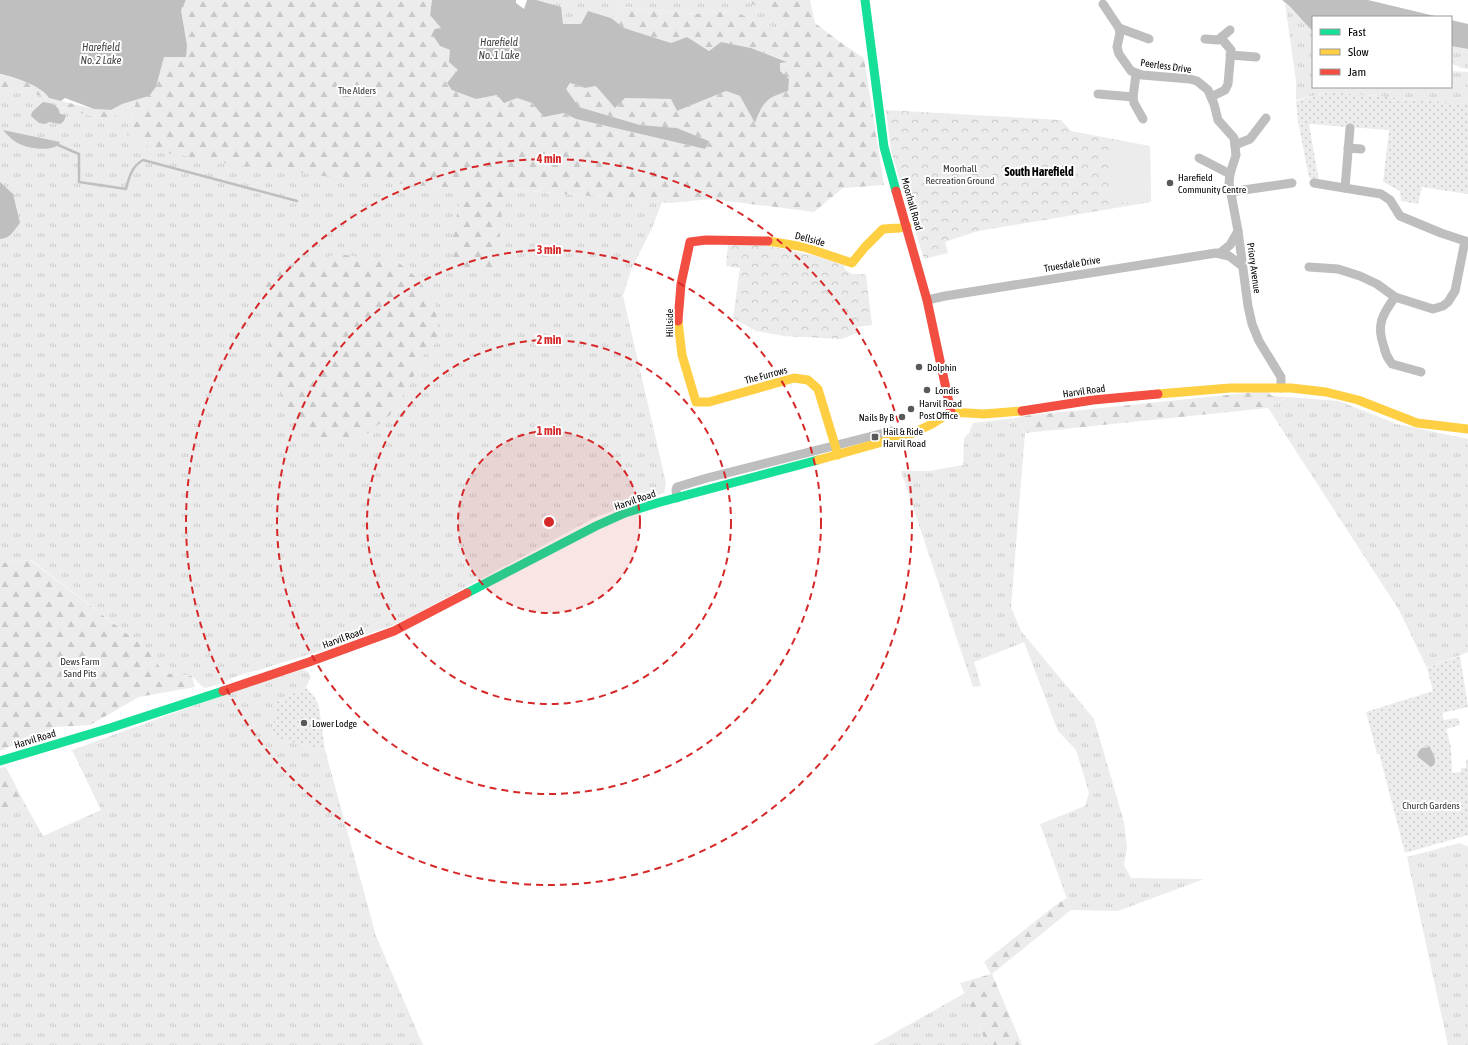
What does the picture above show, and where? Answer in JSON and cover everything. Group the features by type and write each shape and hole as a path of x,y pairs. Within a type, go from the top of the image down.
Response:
{"street":[{"name":"Moorhall Road","path":"866,0 884,147 927,300 951,412"},
{"path":"1103,4 1119,28 1149,39"},
{"name":"Peerless Drive","path":"1119,28 1119,54 1127,67 1136,74 1197,81 1203,85 1211,97 1218,120 1234,138 1236,145"},
{"path":"1205,39 1218,40 1230,30"},
{"path":"1211,97 1225,90 1228,84 1230,48 1221,38"},
{"path":"1230,55 1256,57"},
{"path":"1136,74 1133,97 1134,103 1143,119"},
{"path":"1098,94 1133,97"},
{"path":"1236,145 1250,139 1266,118"},
{"path":"1345,188 1350,128"},
{"name":"Priory Avenue","path":"1236,145 1236,155 1230,174 1230,192 1238,231 1242,266 1252,324 1261,344 1281,377 1281,388"},
{"path":"1348,148 1361,149"},
{"path":"1199,158 1230,174"},
{"path":"1230,192 1292,183"},
{"path":"1309,267 1338,270 1360,276 1377,284 1395,297 1432,309 1443,306 1448,302 1455,291 1467,241 1400,216 1390,200 1381,194 1314,183"},
{"name":"Dellside","path":"690,242 706,240 773,241 804,247 852,263 865,246 883,229 907,226"},
{"path":"1238,231 1230,245 1220,253 1242,266"},
{"name":"Hillside","path":"690,242 678,313 678,328 679,339 696,402"},
{"name":"Truesdale Drive","path":"927,300 960,293 1220,253"},
{"path":"1395,297 1382,318 1380,326 1380,336 1385,351 1392,364 1421,372"},
{"name":"The Furrows","path":"696,402 709,402 794,378 805,378 813,382 818,389 838,455"},
{"name":"Harvil Road","path":"0,761 143,717 309,662 394,631 596,526 625,513 896,439 932,424 951,412 984,414 1010,413 1095,400 1230,388 1281,388 1326,392 1358,400 1417,423 1468,429"},
{"path":"677,498 676,490 680,485 892,431 896,439"}],"green space":[{"name":"The Alders","path":"186,0 432,0 430,15 441,28 440,46 450,50 458,70 476,99 497,95 517,98 532,103 544,117 564,113 576,119 705,149 709,141 677,128 640,125 579,107 565,89 570,83 585,88 596,86 625,98 671,99 677,111 726,91 761,105 776,95 788,91 780,71 780,63 786,61 751,48 721,42 709,51 687,37 671,43 624,28 611,18 622,7 697,14 732,11 779,29 780,19 745,0 810,0 815,23 864,58 884,185 843,188 814,212 712,199 670,203 509,189 504,196 495,269 454,266 451,245 462,189 333,177 237,165 156,151 127,135 128,126 136,103 108,120 64,109 59,104 51,100 34,94 15,91 0,91 0,75 12,77 34,86 46,94 49,98 94,109 111,110 122,104 149,96 156,87 164,57 187,45 181,10"},
{"path":"536,0 745,0 781,19 779,29 732,11 697,14 623,7 611,18 588,11 581,24 563,24"},
{"path":"1285,3 1312,30 1312,88 1452,88 1452,71 1468,72 1468,104 1329,92 1296,100 1296,81"},
{"path":"1452,46 1468,49 1468,69 1461,68 1452,64"},
{"path":"0,91 15,91 34,94 59,104 64,109 108,120 136,103 128,126 435,187 508,189 662,202 653,226 631,270 623,296 666,483 664,493 596,517 403,621 337,646 243,674 215,686 204,688 192,676 163,673 151,652 31,560 0,563"},
{"path":"1329,92 1468,104 1468,194 1422,187 1418,204 1401,201 1400,191 1383,182 1389,130 1309,124 1318,180 1309,178 1298,121 1296,101"},
{"name":"Moorhall Recreation Ground","path":"886,110 1061,120 1071,131 1150,146 1151,202 978,231 945,242 948,253 924,259 891,151"},
{"path":"1112,140 1150,146 1151,202 1112,203"},
{"path":"728,245 764,245 812,255 844,265 845,270 852,274 866,274 872,325 857,327 857,333 842,339 783,336 756,331 733,318 740,268 726,266"},
{"path":"339,254 399,263 416,277 435,302 439,340 421,358 410,385 390,415 368,433 343,441 327,440 314,436 297,425 290,415 278,387 269,342 276,310 266,296 264,288 267,271"},
{"path":"1266,391 1272,396 1288,397 1268,408 1025,433 1016,418 1023,416"},
{"path":"1288,397 1339,401 1397,424 1468,439 1468,652 1427,668 1399,610 1268,408"},
{"path":"1016,418 1025,433 1011,607 1021,631 1094,719 1124,822 1127,848 1124,865 1131,878 1204,879 1118,911 1071,910 1040,824 1085,806 1089,793 1076,750 1058,731 1024,642 974,662 981,686 973,687 901,471 929,471 963,465 964,438 969,433 973,423"},
{"name":"Dews Farm Sand Pits","path":"30,560 151,652 163,673 192,676 195,687 139,697 90,725 56,727 0,751 0,563"},
{"name":"Church Gardens","path":"1460,656 1468,707 1442,713 1444,720 1458,718 1460,725 1446,729 1451,747 1452,773 1461,772 1461,768 1466,768 1466,760 1468,759 1468,835 1405,853 1379,753 1377,754 1366,712 1433,691 1427,668"},
{"path":"304,669 311,677 306,687 276,702 272,737 325,750 376,936 423,1045 0,1045 0,813 10,813 26,806 43,836 101,810 72,750 248,686"},
{"path":"306,687 316,699 319,707 325,750 272,737 276,702"},
{"path":"6,767 26,806 10,813 0,813 0,768"},
{"path":"1460,843 1468,847 1468,1045 1448,1045 1407,857"},
{"path":"1067,898 1071,910 992,974 1022,1045 987,1045 960,983 991,974 984,962 1057,904"},
{"path":"965,993 987,1045 873,1045"}],"water":[{"name":"Harefield No. 2 Lake","path":"0,0 186,0 181,10 187,45 186,57 164,57 156,87 149,96 122,104 111,110 94,109 65,98 61,101 49,98 41,90 34,86 0,74"},
{"name":"Harefield No. 1 Lake","path":"432,0 516,0 516,3 524,9 527,0 536,0 561,7 563,24 581,24 588,11 611,18 624,28 671,43 687,37 709,51 721,42 751,48 787,62 780,63 780,71 789,79 788,91 775,96 766,102 760,110 755,123 740,96 726,91 677,111 671,99 625,98 615,108 596,86 585,88 570,83 566,89 579,107 640,125 677,128 709,141 705,149 576,119 564,113 544,117 532,103 517,98 504,103 497,95 476,99 452,90 447,83 458,70 449,62 450,50 440,46 432,34 435,29 441,28 430,15"},
{"path":"1282,0 1368,0 1435,16 1312,16 1312,30"},
{"path":"1452,20 1468,24 1468,49 1452,46"},
{"path":"43,102 54,105 58,108 60,114 66,115 64,121 60,124 49,122 45,124 39,123 31,116 32,112"},
{"path":"3,130 60,142 53,147 43,149 31,148 16,142"},
{"path":"0,182 13,194 20,223 9,236 3,239 0,239"},
{"path":"1428,746 1434,755 1435,760 1434,765 1431,767 1417,755 1421,749 1427,748"}],"waterway":[{"path":"58,145 79,154 79,182 126,189 130,176 136,165 143,160 297,201"}],"traffic: fast":[{"path":"865,0 884,147 896,191"},
{"path":"467,593 596,526 625,513 818,460"},
{"path":"0,761 110,728 223,691"}],"traffic: slow":[{"path":"768,241 804,247 852,263 883,229 907,226"},
{"path":"678,321 682,355 696,402 709,402 794,378 808,380 818,389 838,455"},
{"path":"1158,394 1230,388 1291,388 1326,392 1358,400 1417,423 1468,429"},
{"path":"818,460 911,434 932,424 951,412 984,414 1022,411"}],"traffic: jam":[{"path":"896,191 927,300 951,412"},
{"path":"678,321 681,284 690,242 706,240 768,241"},
{"path":"1022,411 1093,400 1158,394"},
{"path":"223,691 394,631 467,593"}],"place":[{"name":"Harefield Community Centre","path":"1170,183"},
{"name":"Dolphin","path":"919,367"},
{"name":"Londis","path":"927,390"},
{"name":"Harvil Road Post Office","path":"911,409"},
{"name":"Nails By B","path":"902,417"},
{"name":"Hail & Ride Harvil Road","path":"875,437"},
{"name":"Lower Lodge","path":"304,723"}],"district":[{"name":"South Harefield","path":"1039,172"}]}
